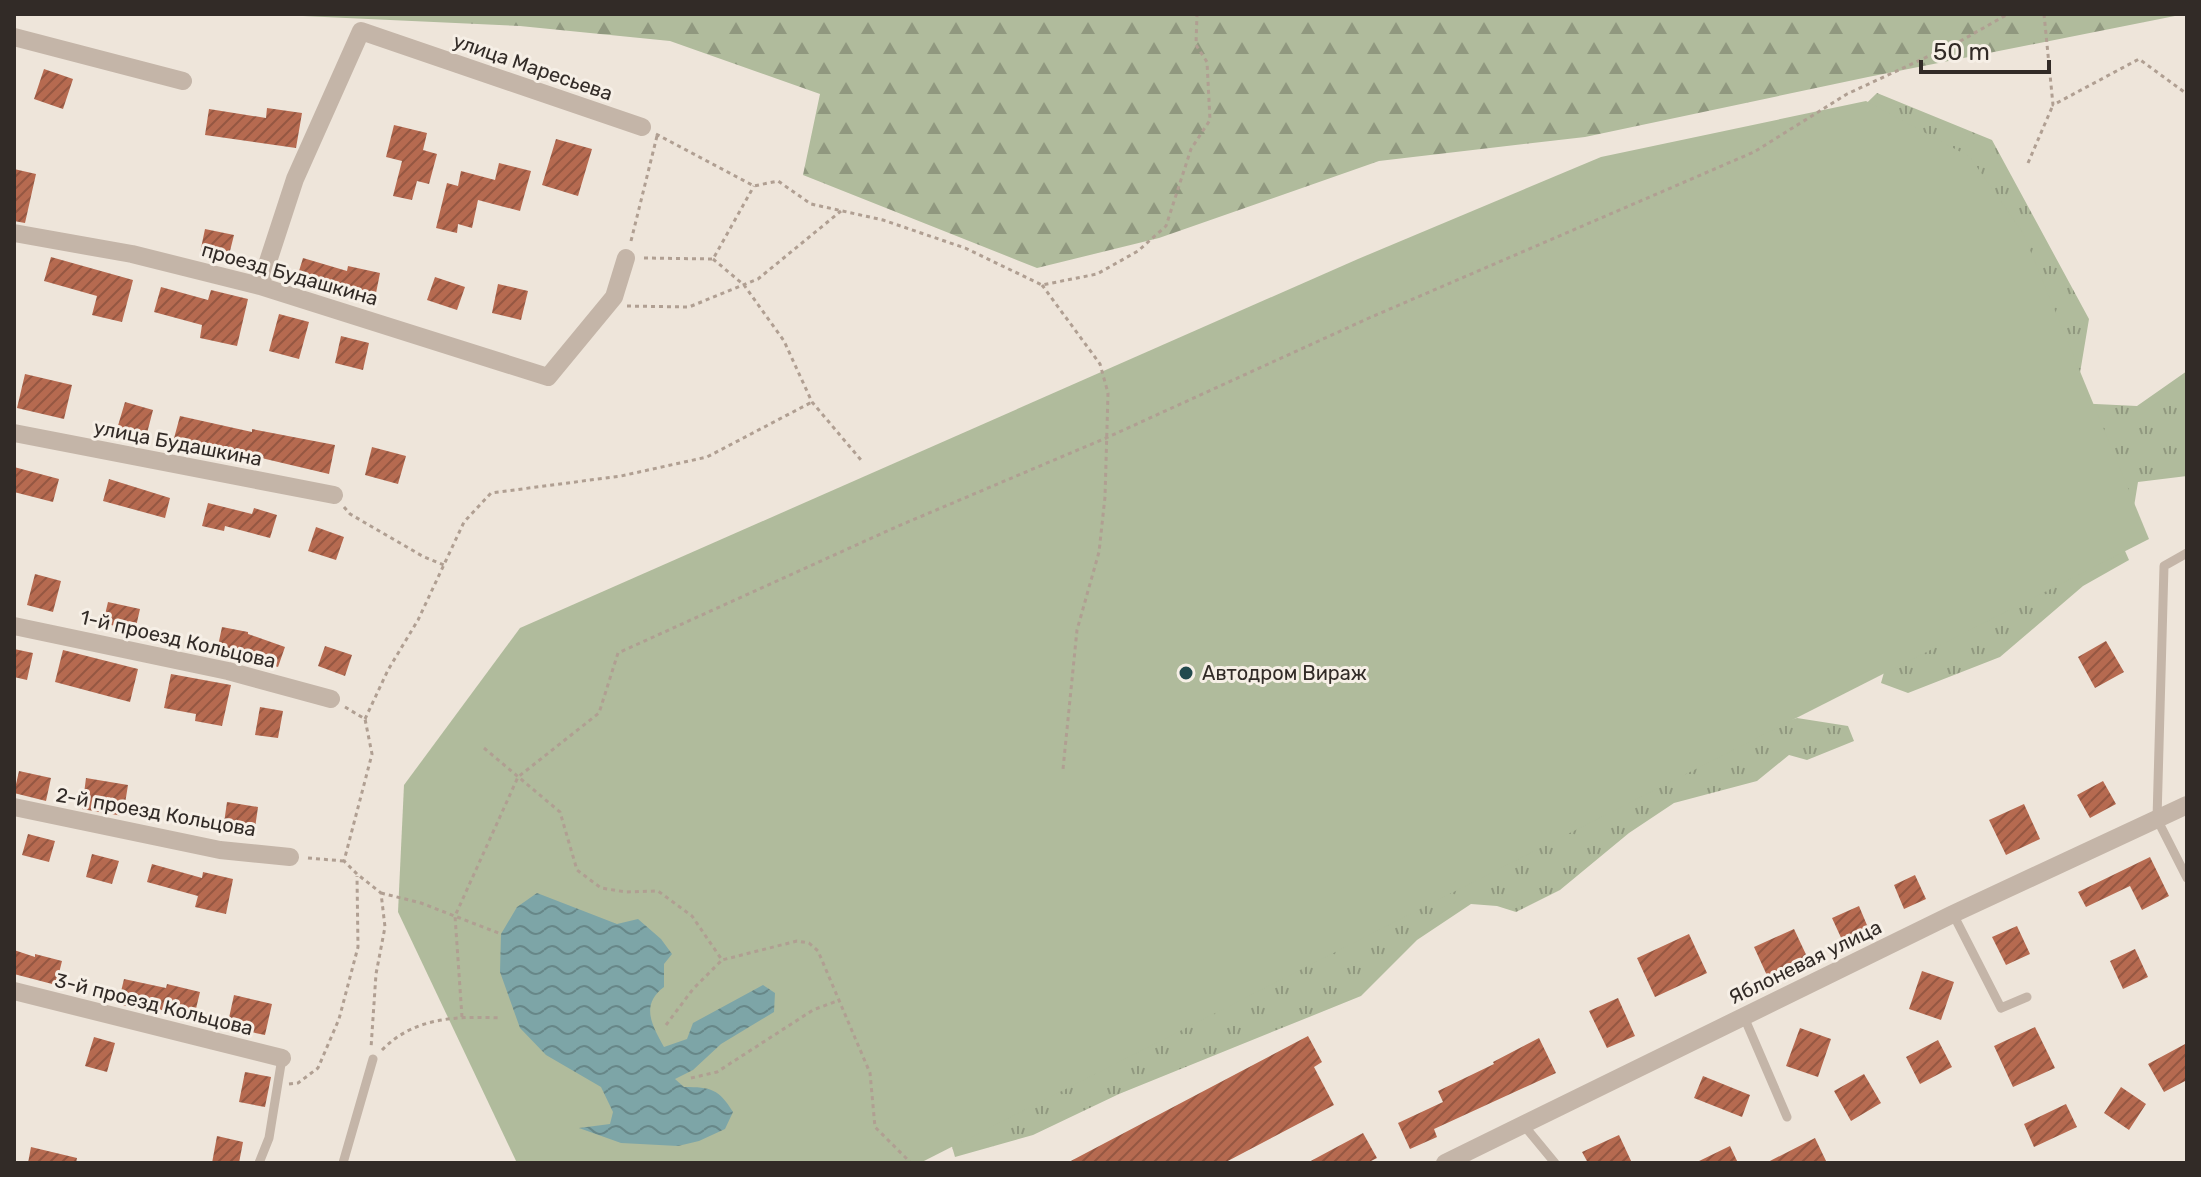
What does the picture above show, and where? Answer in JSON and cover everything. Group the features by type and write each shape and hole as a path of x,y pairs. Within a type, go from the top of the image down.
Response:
{"street":[{"name":"улица Маресьева","path":"260,286 295,179 361,31 650,131"},
{"path":"14,37 183,81"},
{"name":"проезд Будашкина","path":"14,233 132,254 260,286 548,377 611,301"},
{"path":"611,301 626,258"},
{"name":"улица Будашкина","path":"14,433 334,495"},
{"name":"1-й проезд Кольцова","path":"14,626 228,671 331,699"},
{"name":"Яблоневая улица","path":"1445,1163 1953,914 2187,805"},
{"name":"2-й проезд Кольцова","path":"14,807 220,850 290,857"},
{"name":"3-й проезд Кольцова","path":"14,991 282,1058"}],"lane":[{"path":"2187,553 2164,566 2157,819 2187,878"},
{"path":"1953,914 2001,1008 2027,997"},
{"path":"1744,1017 1787,1117"},
{"path":"259,1163 269,1138 282,1058"},
{"path":"343,1163 373,1059"},
{"path":"1522,1123 1555,1163"}],"path":[{"path":"1042,285 1097,274 1138,251 1166,226 1191,149 1210,120 1207,62 1196,45 1197,14"},
{"path":"462,1017 455,916 518,777 599,713 618,653 896,527 1106,438 1369,318 1754,152 1847,94 1957,43 2008,14"},
{"path":"2028,163 2053,105 2044,14"},
{"path":"2053,105 2139,59 2187,94"},
{"path":"861,460 812,402 784,341 744,285 713,259 626,258 650,131 754,186 778,181 811,204 883,220 965,248 1042,285 1100,364 1108,393 1105,497 1099,552 1077,630 1063,769"},
{"path":"713,259 754,186"},
{"path":"611,301 634,308 689,307 758,279 841,211"},
{"path":"344,861 372,754 365,719 388,670 418,620 464,522 491,493 621,476 707,457 812,402"},
{"path":"334,495 350,514 424,557 444,565"},
{"path":"331,699 365,719"},
{"path":"484,748 560,812 577,870 601,888 626,892 658,891 692,916 722,960"},
{"path":"290,857 344,861 381,893 421,903 501,934"},
{"path":"278,1086 298,1083 318,1068 339,1019 358,947 357,874"},
{"path":"373,1059 370,1044 372,1009 385,927 381,893"},
{"path":"666,1025 693,989 722,960 797,941 809,943 818,951 870,1073 875,1127 911,1163"},
{"path":"691,1078 717,1072 813,1010 837,1001"},
{"path":"373,1059 395,1036 428,1023 462,1017 501,1018"}],"green space":[{"path":"259,14 2185,14 1585,137 1379,161 1159,238 1037,268 803,175 820,94 670,41 520,26"},
{"path":"1877,93 1992,140 2089,319 2075,403 2137,406 2187,371 2187,476 2138,482 2132,519 2110,517 2129,560 2083,586 2000,657 1908,693 1881,683 1892,644 1841,128"},
{"name":"Автодром Вираж","path":"1866,101 1970,157 2023,233 2149,539 920,1163 517,1163 398,912 404,785 520,628 1358,259 1601,157"},
{"path":"1797,718 1848,726 1854,741 1807,760 1789,755 1757,781 1674,803 1629,833 1560,890 1516,912 1497,906 1471,904 1417,940 1361,996 1119,1094 1033,1135 955,1157 946,1126 1717,743"}],"water":[{"path":"537,893 617,924 638,919 661,939 672,954 664,964 664,987 652,1001 650,1016 664,1047 687,1039 693,1023 763,985 775,993 774,1012 721,1044 693,1070 675,1079 684,1087 708,1089 723,1098 733,1112 725,1129 699,1141 678,1146 621,1143 579,1128 610,1124 613,1112 601,1087 546,1055 520,1028 500,972 501,934 517,907"}],"building":[{"path":"44,69 73,79 63,109 34,99"},
{"path":"267,108 302,113 296,148 205,135 209,109 266,118"},
{"path":"394,125 427,133 423,150 437,154 429,184 417,181 412,200 393,196 402,161 386,157"},
{"path":"556,139 592,149 578,196 542,185"},
{"path":"499,163 531,171 520,211 478,200 472,228 458,224 457,233 436,228 447,183 458,186 461,171 495,180"},
{"path":"14,169 36,174 25,223 14,221"},
{"path":"205,229 234,235 228,259 200,253"},
{"path":"51,257 133,280 122,322 92,315 97,296 44,281"},
{"path":"303,258 347,271 348,266 380,273 375,298 321,286 320,292 295,284"},
{"path":"435,277 465,287 457,310 427,300"},
{"path":"498,284 528,291 521,320 492,313"},
{"path":"161,287 208,300 211,290 248,299 237,346 200,338 202,325 154,312"},
{"path":"279,314 309,322 299,359 269,351"},
{"path":"341,336 369,343 363,370 335,363"},
{"path":"25,374 72,385 64,419 17,408"},
{"path":"125,402 153,410 146,437 117,429"},
{"path":"180,416 252,432 252,429 335,445 329,474 240,453 239,457 173,442"},
{"path":"372,447 406,456 398,484 365,475"},
{"path":"14,467 59,479 53,502 14,492"},
{"path":"109,479 170,498 165,518 103,501"},
{"path":"208,503 252,514 254,508 277,515 270,538 225,526 224,531 202,526"},
{"path":"316,527 344,537 336,560 308,551"},
{"path":"35,574 61,581 53,612 27,605"},
{"path":"108,602 140,609 135,631 103,623"},
{"path":"222,627 248,632 285,647 278,667 251,658 253,652 218,646"},
{"path":"2106,641 2124,672 2095,688 2078,657"},
{"path":"325,646 352,655 345,676 318,666"},
{"path":"14,649 33,653 27,680 14,677"},
{"path":"63,650 138,669 130,702 55,682"},
{"path":"171,674 231,685 222,726 195,721 196,714 164,708"},
{"path":"260,707 283,711 278,738 255,735"},
{"path":"19,771 51,778 46,801 14,793"},
{"path":"86,778 128,785 123,816 82,809"},
{"path":"2103,781 2116,804 2090,818 2077,795"},
{"path":"227,802 258,807 254,835 223,830"},
{"path":"2024,804 2040,839 2006,855 1989,820"},
{"path":"28,834 55,841 49,862 22,855"},
{"path":"92,854 119,861 112,884 86,877"},
{"path":"2150,857 2169,896 2142,910 2130,886 2086,907 2078,892"},
{"path":"152,864 202,878 203,872 233,879 226,914 195,907 198,896 147,882"},
{"path":"1915,875 1926,899 1904,909 1894,885"},
{"path":"1859,906 1869,930 1843,942 1832,918"},
{"path":"2017,926 2030,954 2006,965 1992,937"},
{"path":"1794,929 1810,963 1770,982 1754,947"},
{"path":"1689,934 1707,973 1655,997 1637,958"},
{"path":"2135,949 2148,977 2123,989 2110,961"},
{"path":"14,950 62,961 56,985 14,974"},
{"path":"1922,971 1954,982 1941,1020 1909,1009"},
{"path":"124,979 200,992 194,1017 118,1004"},
{"path":"234,995 272,1004 265,1035 227,1027"},
{"path":"1618,998 1635,1036 1607,1048 1589,1011"},
{"path":"2035,1027 2055,1068 2013,1087 1994,1046"},
{"path":"1800,1028 1831,1039 1818,1077 1786,1066"},
{"path":"1308,1036 1322,1062 1314,1067 1334,1105 1224,1163 1067,1163"},
{"path":"94,1037 115,1043 107,1072 85,1066"},
{"path":"1539,1038 1556,1073 1434,1129 1437,1137 1410,1149 1398,1123 1443,1102 1438,1091"},
{"path":"1938,1040 1952,1067 1920,1084 1906,1057"},
{"path":"2187,1043 2187,1080 2164,1092 2148,1064"},
{"path":"245,1072 271,1077 265,1107 239,1102"},
{"path":"1864,1074 1881,1103 1851,1121 1834,1091"},
{"path":"1703,1076 1750,1095 1742,1117 1694,1098"},
{"path":"2121,1087 2146,1104 2129,1130 2104,1113"},
{"path":"2066,1104 2077,1127 2034,1147 2024,1124"},
{"path":"1363,1133 1377,1158 1367,1163 1307,1163"},
{"path":"1619,1135 1632,1163 1588,1163 1582,1152"},
{"path":"217,1136 243,1142 239,1163 212,1163"},
{"path":"1815,1138 1827,1163 1766,1163"},
{"path":"1730,1146 1738,1163 1695,1163"},
{"path":"31,1147 77,1158 76,1163 28,1163"}],"place":[{"name":"Автодром Вираж","path":"1186,673"}]}
